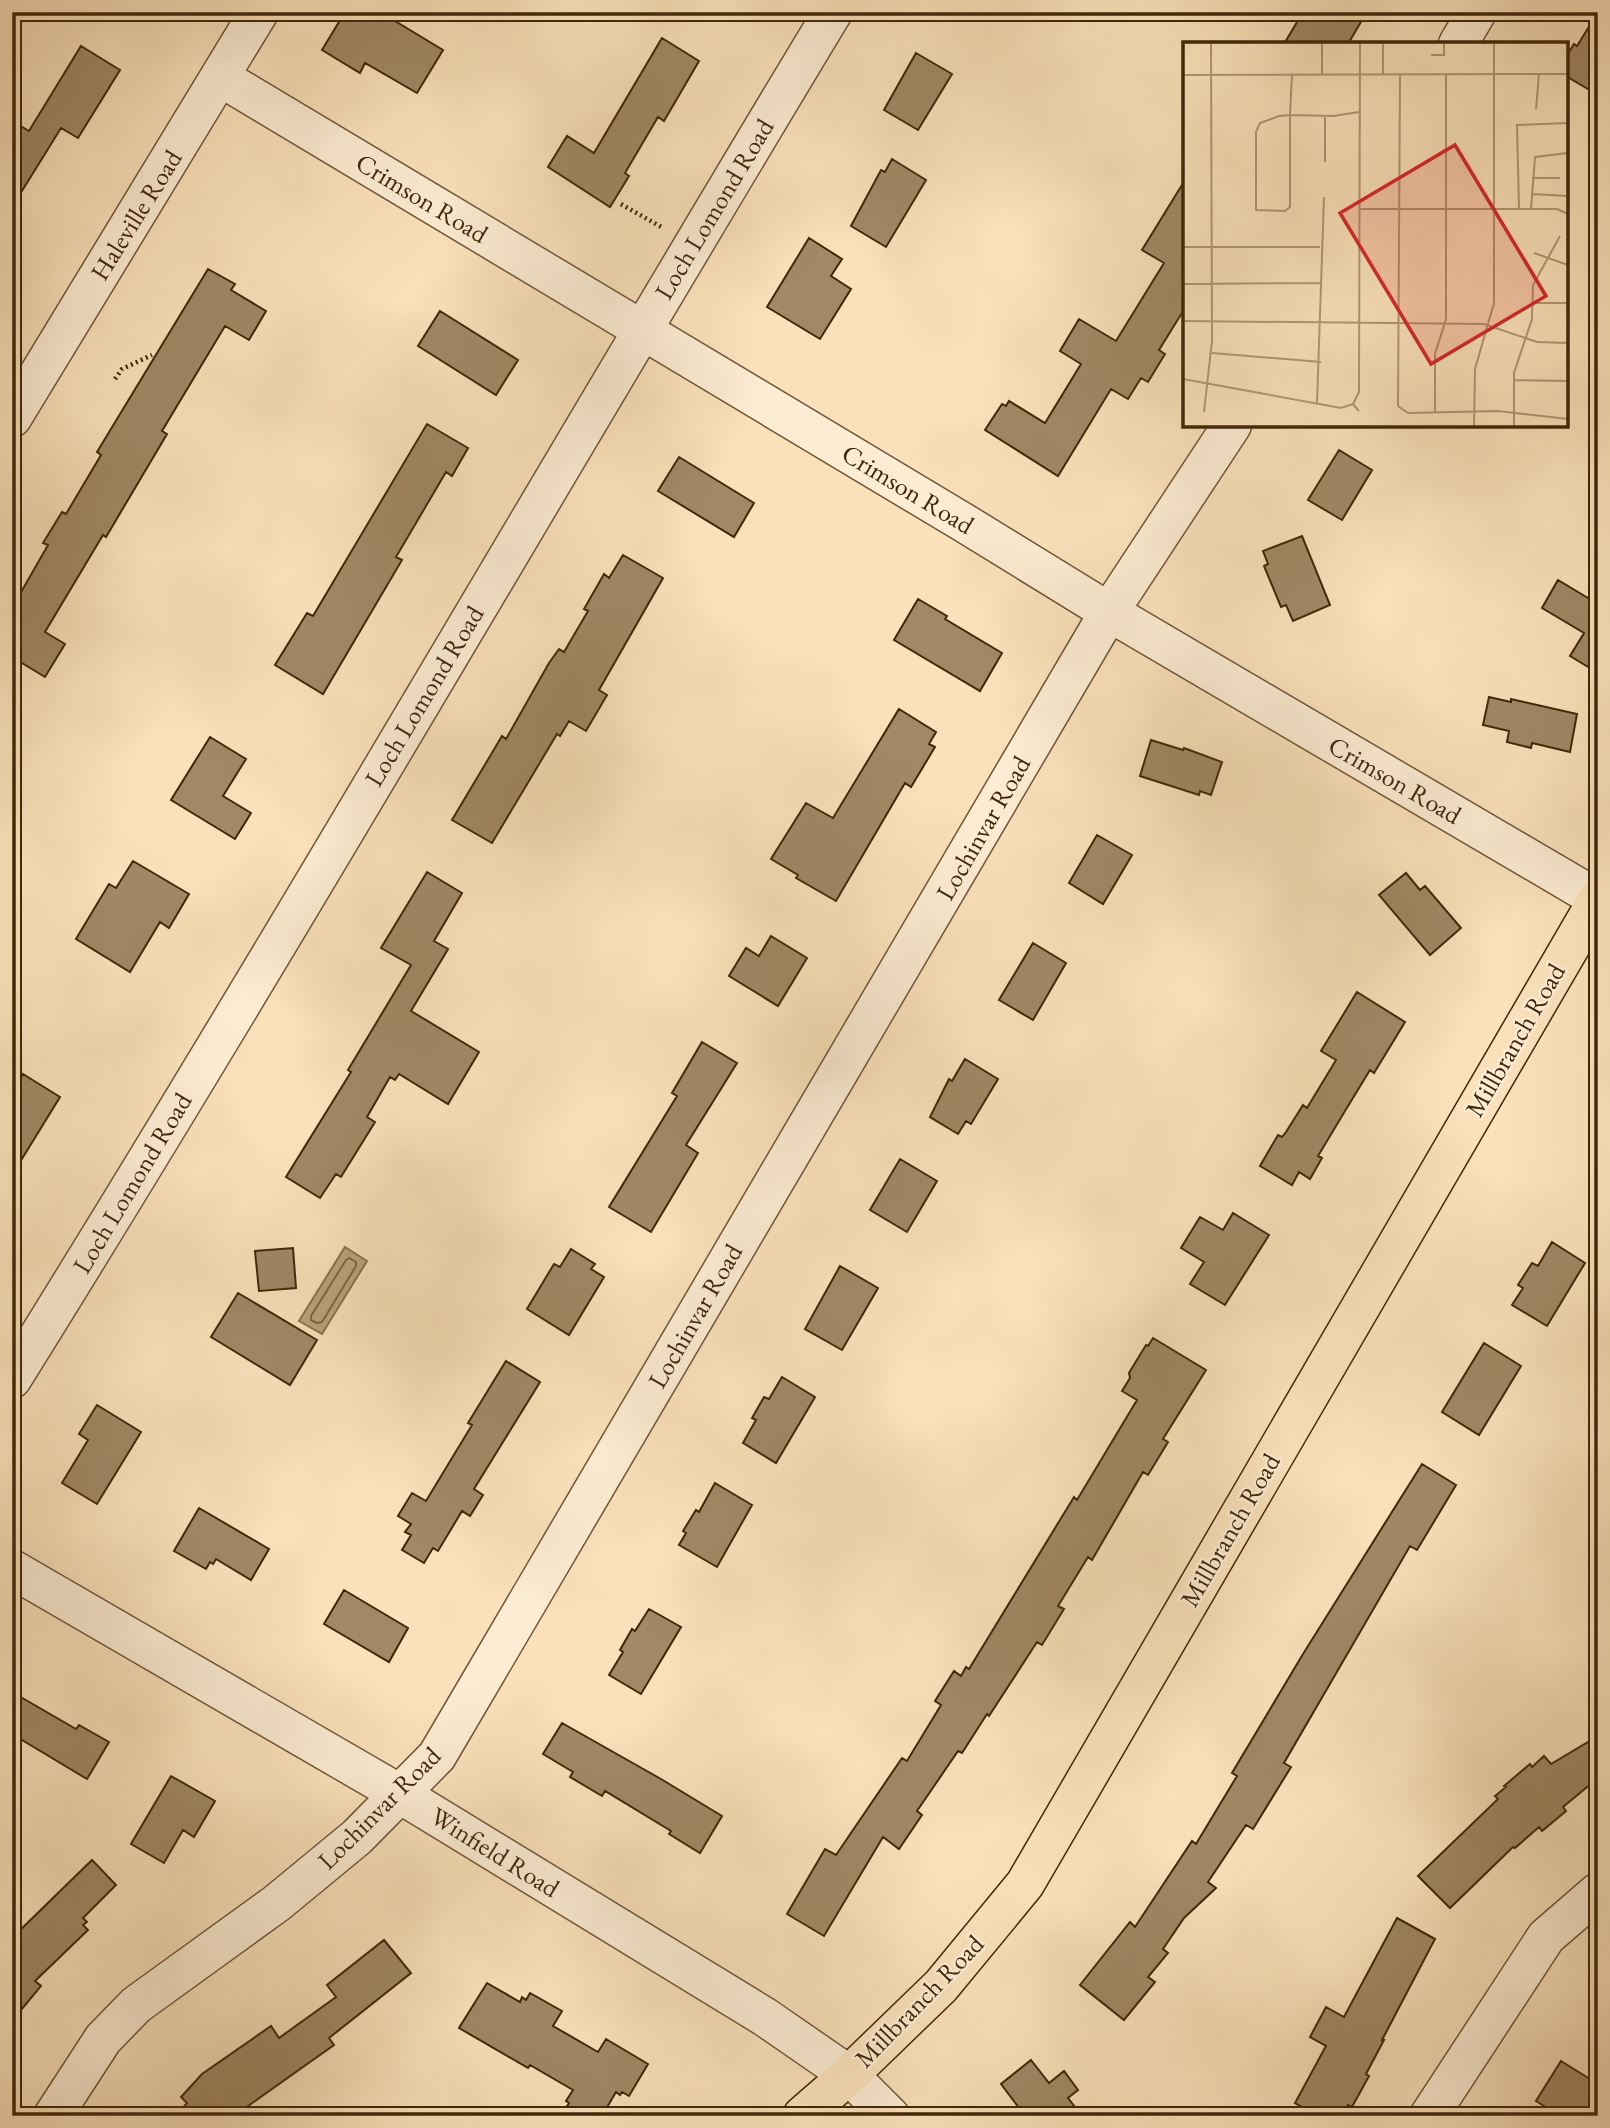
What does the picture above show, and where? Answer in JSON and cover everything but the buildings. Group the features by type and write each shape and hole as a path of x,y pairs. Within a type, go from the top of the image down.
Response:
{"main road":[{"name":"Millbranch Road","path":"802,2116 849,2075 941,1986 1025,1884 1598,899"}],"street":[{"name":"Haleville Road","path":"12,418 259,12"},
{"name":"Loch Lomond Road","path":"12,1379 121,1204 833,12"},
{"path":"1459,42 1477,12"},
{"name":"Crimson Road","path":"220,77 1110,612 1598,899"},
{"name":"Lochinvar Road","path":"53,2116 103,2039 136,2005 277,1903 357,1837 437,1756 1110,612 1231,427"},
{"name":"Winfield Road","path":"12,1569 400,1794 765,2017 849,2075 890,2116"},
{"path":"1429,2116 1546,1937 1598,1892"}],"path":[{"path":"621,204 692,246"},
{"path":"115,379 122,369 152,355"}],"water":[{"path":"345,1247 367,1261 322,1334 299,1321"}]}
